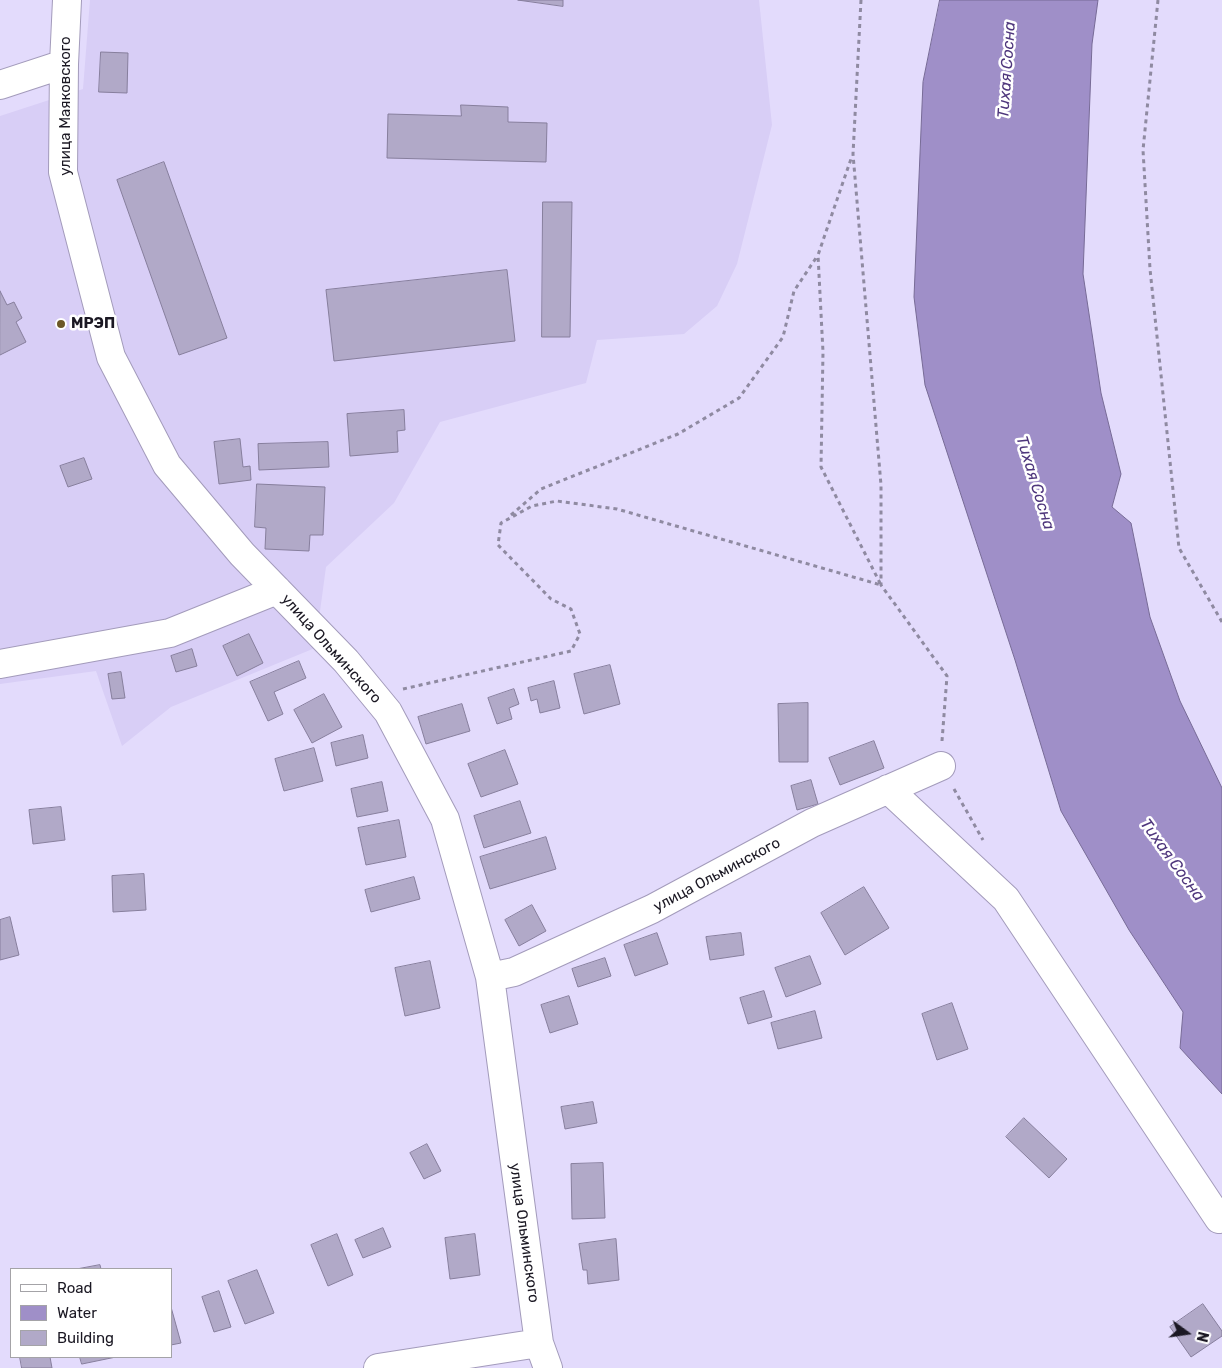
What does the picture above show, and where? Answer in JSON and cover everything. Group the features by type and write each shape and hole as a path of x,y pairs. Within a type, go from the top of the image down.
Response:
{"street":[{"name":"улица Маяковского","path":"67,0 64,64 63,172 111,357 167,465 242,554"},
{"path":"0,85 64,64"},
{"name":"улица Ольминского","path":"242,554 346,661 388,712 445,819 490,977 543,1356"},
{"path":"0,664 170,633 278,590"},
{"name":"улица Ольминского","path":"490,977 514,972 652,909 812,824 941,766"},
{"path":"888,789 1006,899 1219,1219"},
{"path":"378,1368 543,1356"}],"path":[{"path":"860,0 853,154 881,485 881,585"},
{"path":"1158,0 1143,150 1150,269 1179,548 1222,622"},
{"path":"400,690 571,651 580,634 571,609 551,599 498,545 501,522 541,489 678,434 740,398 783,337 794,291 818,255 853,154"},
{"path":"818,255 823,352 822,467 881,585 947,676 941,766 984,841"},
{"path":"501,522 532,506 557,501 617,509 881,585"}],"shaded area":[{"path":"90,0 759,0 772,125 737,264 717,306 684,334 597,340 586,383 440,422 394,503 326,567 315,648 171,707 122,746 96,671 0,684 0,116 83,89"}],"water":[{"name":"Тихая Сосна","path":"940,0 1098,0 1092,44 1083,274 1101,393 1121,474 1112,507 1131,523 1150,617 1180,701 1222,788 1222,1094 1180,1048 1183,1012 1129,930 1061,811 1015,660 925,385 914,297 923,82"}],"building":[{"path":"518,0 563,0 563,6"},
{"path":"101,52 128,53 127,93 99,92"},
{"path":"461,105 508,107 508,122 547,123 546,162 387,158 388,114 461,116"},
{"path":"164,162 227,338 179,355 117,180"},
{"path":"543,202 572,202 570,337 542,337"},
{"path":"507,270 515,341 334,361 326,290"},
{"path":"0,291 7,305 14,302 22,318 16,322 26,342 0,355"},
{"path":"404,410 405,430 397,431 398,452 350,456 347,414"},
{"path":"240,439 243,467 250,466 251,480 219,484 214,442"},
{"path":"328,442 329,467 259,470 258,444"},
{"path":"84,458 92,479 68,487 60,466"},
{"path":"257,484 325,487 323,535 310,535 309,551 265,549 266,528 255,527"},
{"path":"249,634 263,663 237,676 223,646"},
{"path":"192,649 197,666 176,672 171,656"},
{"path":"299,661 306,678 274,692 283,714 268,721 250,682"},
{"path":"610,665 620,704 584,714 574,674"},
{"path":"121,672 125,698 112,699 108,674"},
{"path":"554,681 560,708 540,713 537,699 531,701 528,688"},
{"path":"514,689 519,704 509,708 512,719 497,724 488,698"},
{"path":"324,694 342,727 312,743 294,710"},
{"path":"808,703 808,762 779,762 778,704"},
{"path":"462,704 470,731 426,744 418,717"},
{"path":"363,735 368,758 336,766 331,743"},
{"path":"874,741 884,768 840,785 829,758"},
{"path":"314,748 323,781 284,791 275,759"},
{"path":"505,750 518,784 481,797 468,764"},
{"path":"811,780 818,804 797,810 791,786"},
{"path":"382,782 388,811 357,817 351,789"},
{"path":"520,801 531,833 484,848 474,816"},
{"path":"61,807 65,840 33,844 29,810"},
{"path":"399,820 406,857 366,865 358,828"},
{"path":"546,837 556,869 490,889 480,857"},
{"path":"144,874 146,910 113,912 112,876"},
{"path":"414,877 420,899 371,912 365,890"},
{"path":"864,887 889,928 845,955 821,913"},
{"path":"532,905 546,931 519,946 505,920"},
{"path":"10,917 19,955 0,960 0,920"},
{"path":"657,933 668,964 635,976 624,945"},
{"path":"741,933 744,955 710,960 706,937"},
{"path":"810,956 821,984 786,997 775,968"},
{"path":"605,958 611,976 578,987 572,969"},
{"path":"430,961 440,1008 405,1016 395,968"},
{"path":"764,991 772,1017 748,1024 740,998"},
{"path":"569,996 578,1024 550,1033 541,1005"},
{"path":"952,1003 968,1049 937,1060 922,1014"},
{"path":"815,1011 822,1038 778,1049 771,1023"},
{"path":"593,1102 597,1123 565,1129 561,1107"},
{"path":"1024,1118 1067,1159 1049,1178 1006,1137"},
{"path":"427,1144 441,1171 424,1179 410,1153"},
{"path":"603,1163 605,1218 572,1219 571,1164"},
{"path":"383,1228 391,1247 363,1258 355,1240"},
{"path":"337,1234 353,1275 328,1286 311,1245"},
{"path":"475,1234 480,1275 450,1279 445,1238"},
{"path":"616,1239 619,1280 588,1284 587,1270 583,1270 579,1244"},
{"path":"100,1265 101,1268 83,1268"},
{"path":"257,1270 274,1313 245,1324 228,1281"},
{"path":"219,1291 231,1327 214,1332 202,1297"},
{"path":"1203,1304 1222,1331 1222,1336 1191,1357 1170,1327"},
{"path":"172,1311 181,1343 172,1345"},
{"path":"20,1358 50,1358 52,1368 22,1368"},
{"path":"80,1358 111,1358 82,1364"}],"place":[{"name":"МРЭП","path":"61,324"}]}
